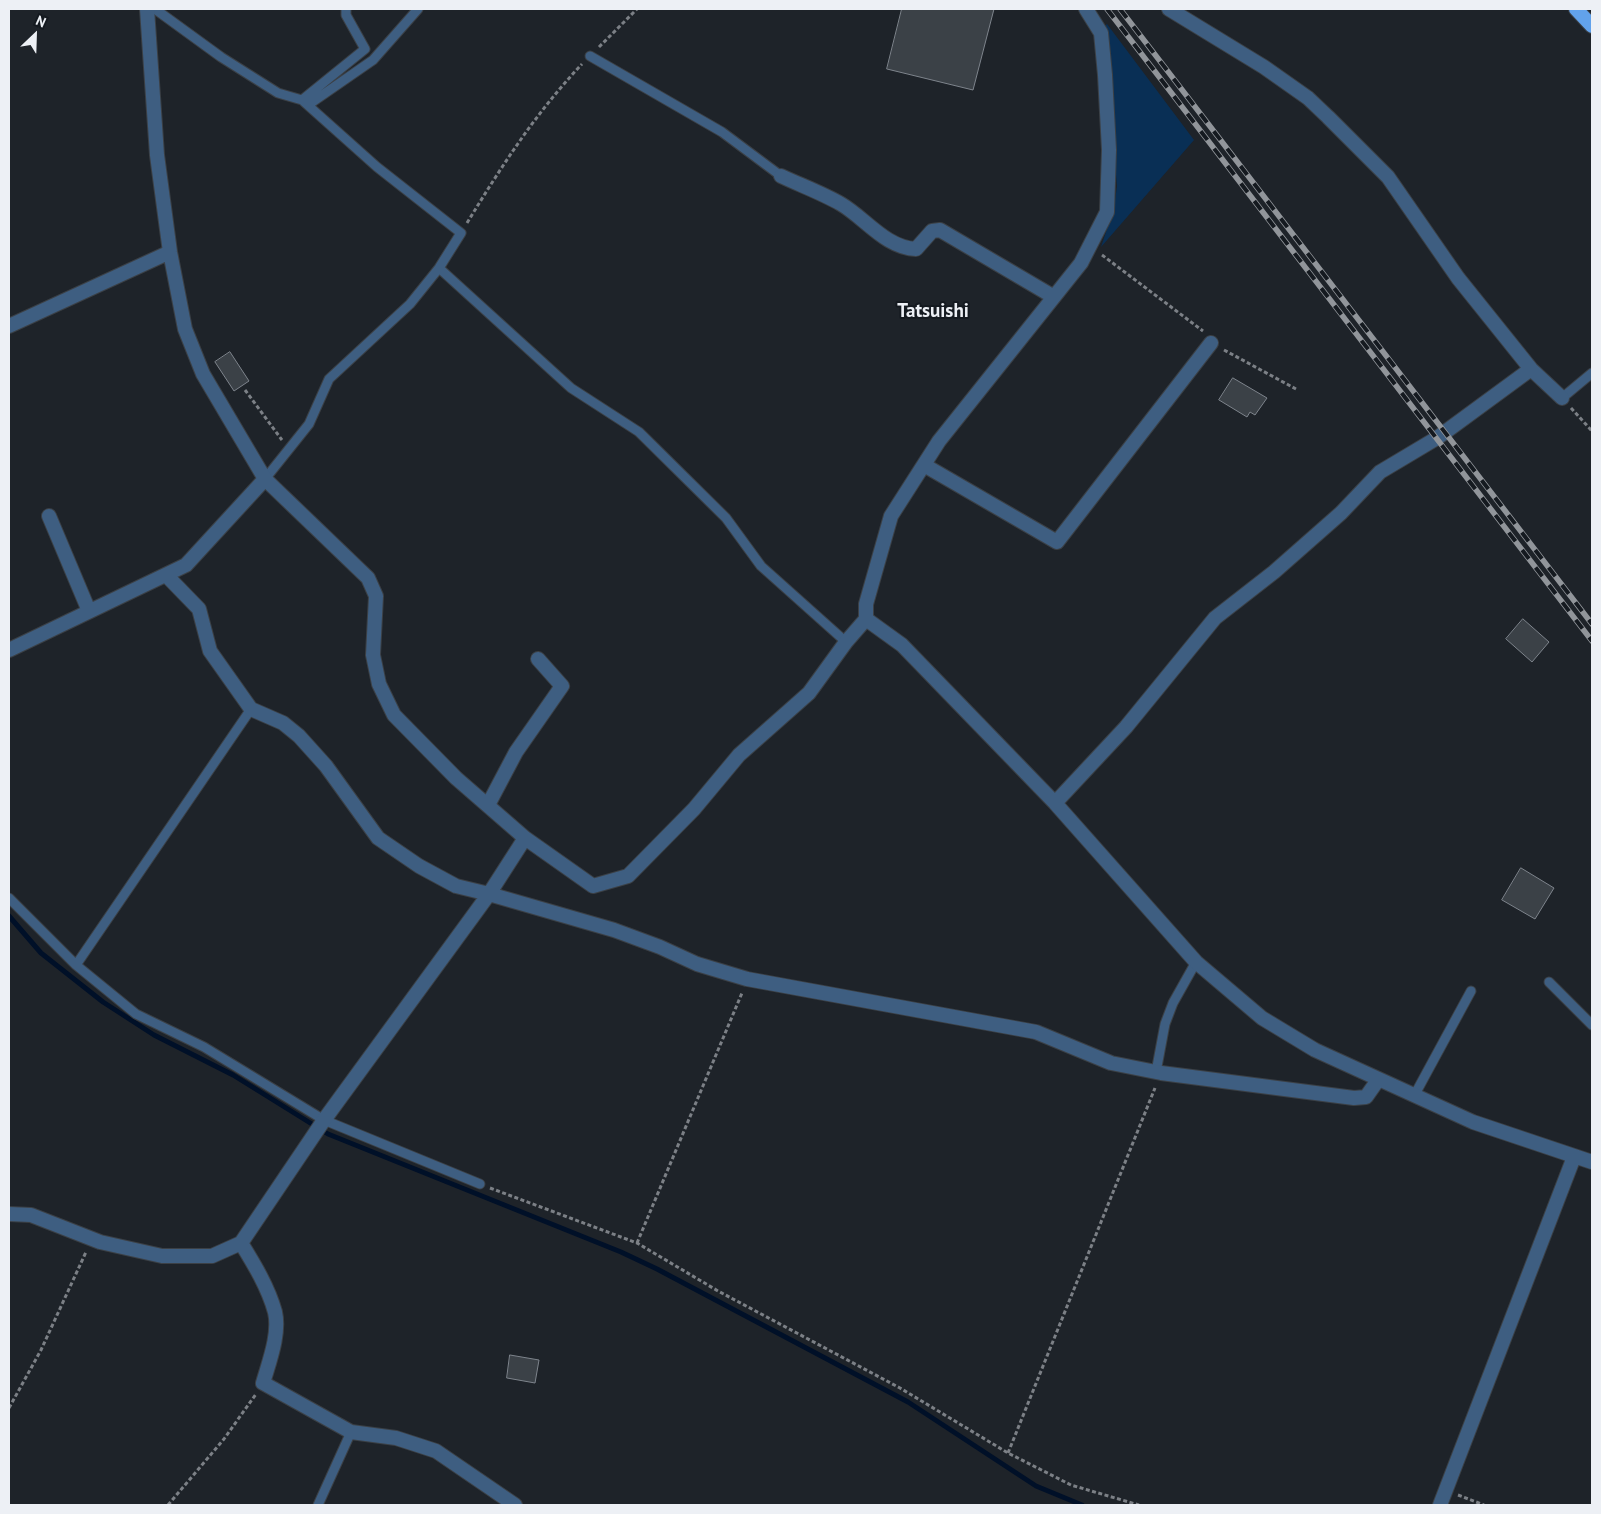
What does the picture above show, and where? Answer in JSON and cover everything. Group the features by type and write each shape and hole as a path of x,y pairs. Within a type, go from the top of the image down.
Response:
{"highway":[{"path":"1576,9 1592,26"}],"street":[{"path":"147,9 157,155 170,252 186,329 203,374 265,479 368,578 376,596 372,655 379,684 394,715 456,778 526,838 592,886 628,876 694,809 739,755 809,693 846,642 866,620 866,604 891,516 939,441 1081,263 1107,212 1109,150 1101,33 1086,9"},
{"path":"1169,9 1264,66 1308,98 1388,177 1458,278 1531,370 1562,398"},
{"path":"781,176 842,204 881,235 906,249 916,249 932,231 940,230 1054,297"},
{"path":"9,326 170,252"},
{"path":"924,465 1057,542 1212,343"},
{"path":"1055,803 1126,727 1215,618 1274,572 1380,472 1437,438 1531,370"},
{"path":"10,646 186,565 265,479"},
{"path":"49,516 89,611"},
{"path":"166,575 199,609 210,650 251,709 283,723 300,736 326,766 378,838 419,866 456,886 614,930 660,946 697,964 747,979 1036,1032 1111,1063 1158,1073 1354,1098 1366,1097 1378,1080"},
{"path":"866,620 902,645 1055,803 1196,962 1262,1018 1314,1050 1473,1122 1592,1162"},
{"path":"488,805 516,752 562,686 538,659"},
{"path":"9,1214 31,1215 100,1242 162,1256 212,1256 241,1243 324,1120 489,894 526,838"},
{"path":"1440,1505 1574,1157"},
{"path":"241,1243 259,1272 275,1313 274,1345 263,1383 351,1432 396,1438 436,1451 515,1505"}],"lane":[{"path":"155,9 221,57 278,93 305,102 376,167 461,233 440,268 410,304 329,379 309,424 265,479"},
{"path":"305,102 366,49 346,16 346,9"},
{"path":"305,102 373,60 418,9"},
{"path":"590,56 722,132 781,176"},
{"path":"440,268 571,388 639,432 726,518 761,566 846,642"},
{"path":"1562,398 1592,373"},
{"path":"76,965 251,709"},
{"path":"9,898 76,965 136,1014 204,1047 324,1120 480,1184"},
{"path":"1158,1073 1165,1024 1173,1003 1196,962"},
{"path":"1549,982 1592,1025"},
{"path":"1414,1096 1471,991"},
{"path":"318,1505 351,1432"}],"path":[{"path":"461,233 515,146 549,99 637,9"},
{"path":"1090,246 1204,332 1212,343 1296,390"},
{"path":"245,390 289,449"},
{"path":"1562,398 1592,431"},
{"path":"637,1244 747,979"},
{"path":"1008,1453 1158,1073"},
{"path":"480,1184 637,1244 718,1292 900,1388 1008,1453 1071,1485 1139,1505"},
{"path":"9,1408 40,1350 92,1238"},
{"path":"168,1505 224,1439 263,1383"},
{"path":"1446,1490 1484,1505"}],"shaded area":[{"path":"1107,24 1194,140 1101,247 1114,208 1117,186 1103,28"}],"building":[{"path":"902,9 994,9 973,90 887,69"},
{"path":"230,352 249,381 234,391 215,362"},
{"path":"1233,378 1267,398 1255,415 1250,412 1247,417 1219,400"},
{"path":"1523,619 1549,642 1532,662 1506,639"},
{"path":"1521,868 1554,888 1535,919 1502,900"},
{"path":"510,1355 539,1360 535,1383 507,1378"}],"waterway":[{"path":"9,916 41,953 103,1002 154,1035 233,1075 328,1134 621,1252 657,1269 908,1402 1036,1486 1082,1505"}],"railway":[{"path":"1107,9 1592,641"},
{"path":"1120,9 1592,624"}],"district":[{"name":"Tatsuishi","path":"933,312"}]}
